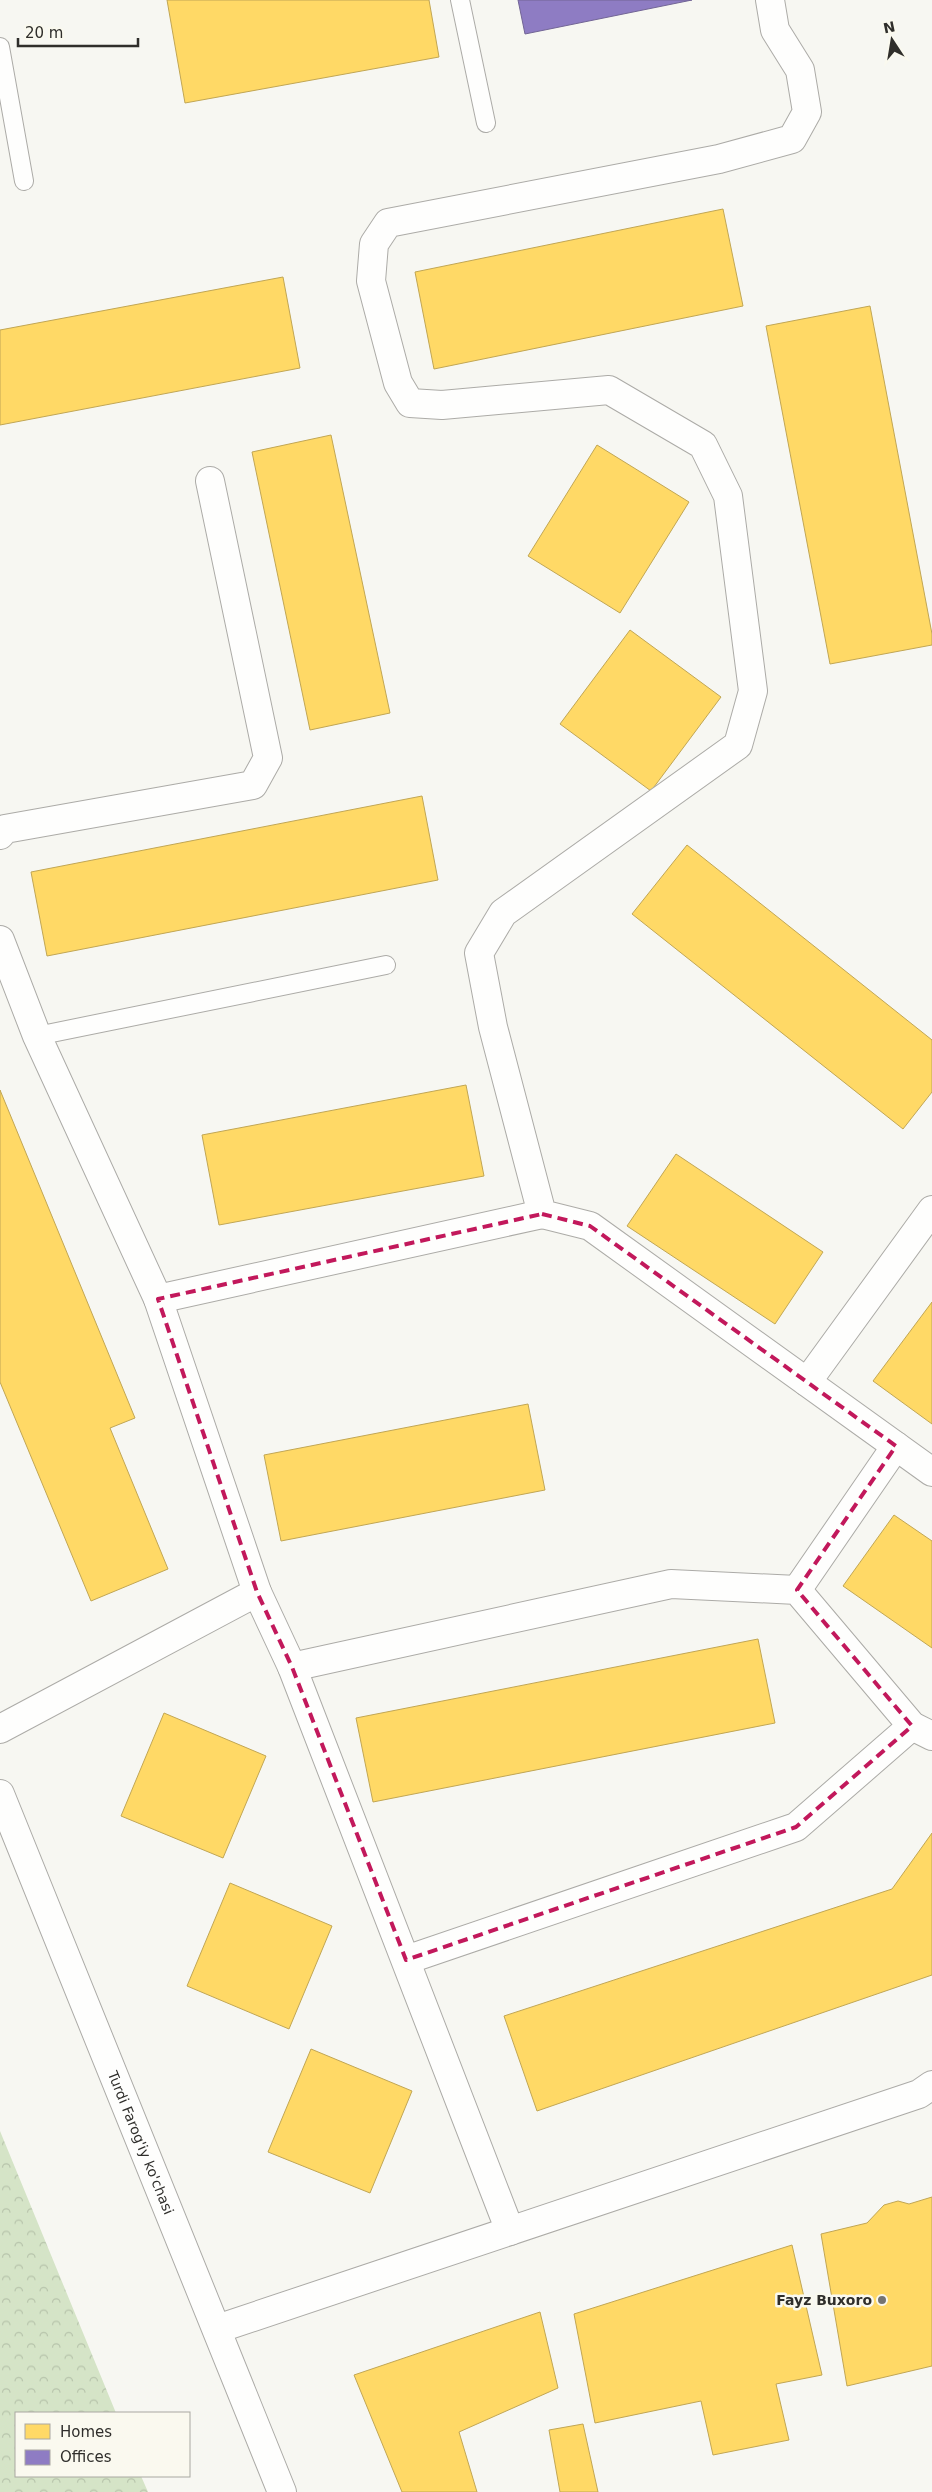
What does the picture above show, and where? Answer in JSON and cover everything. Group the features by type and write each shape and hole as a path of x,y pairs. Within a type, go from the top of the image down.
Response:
{"street":[{"path":"542,1214 493,1027 479,953 503,912 738,745 753,691 728,496 703,445 609,390 442,404 410,403 398,383 371,282 374,244 388,223 719,159 792,139 807,112 800,70 775,30 770,0"},
{"path":"0,834 5,830 253,785 268,758 210,481"},
{"path":"0,940 37,1036 158,1298 257,1592 292,1667 510,2231"},
{"path":"807,1382 932,1210"},
{"path":"158,1298 542,1214 590,1226 932,1472"},
{"path":"797,1590 896,1446"},
{"path":"292,1667 671,1584 797,1590 922,1731 796,1827 406,1960"},
{"path":"0,1729 257,1592"},
{"name":"Turdi Farog'iy ko'chasi","path":"0,1794 282,2492"},
{"path":"217,2329 919,2094 932,2085"}],"lane":[{"path":"460,0 486,123"},
{"path":"0,47 24,181"},
{"path":"37,1036 386,965"}],"highlighted area":[{"path":"542,1214 590,1226 896,1446 797,1590 912,1726 796,1827 406,1960 292,1667 257,1592 158,1299"}],"green space":[{"path":"0,2131 116,2412 15,2412 15,2477 141,2477 148,2492 0,2492"}],"building: Homes":[{"path":"167,0 429,0 439,57 185,103"},
{"path":"723,209 743,306 434,369 415,272"},
{"path":"283,277 300,368 0,425 0,330"},
{"path":"870,306 932,634 932,645 830,664 766,326"},
{"path":"331,435 390,713 310,730 252,452"},
{"path":"597,445 689,502 620,613 528,556"},
{"path":"630,630 721,697 651,791 560,724"},
{"path":"422,796 438,880 47,956 31,872"},
{"path":"687,845 932,1040 932,1092 903,1129 632,914"},
{"path":"466,1085 484,1176 219,1225 202,1135"},
{"path":"0,1090 135,1418 110,1428 168,1569 91,1601 0,1382"},
{"path":"676,1154 823,1252 775,1324 627,1226"},
{"path":"932,1302 932,1424 873,1381"},
{"path":"528,1404 545,1490 281,1541 264,1455"},
{"path":"894,1515 932,1541 932,1648 843,1586"},
{"path":"758,1639 775,1723 373,1802 356,1718"},
{"path":"164,1713 266,1756 223,1858 121,1816"},
{"path":"932,1833 932,1975 537,2111 504,2016 892,1889"},
{"path":"230,1883 332,1926 289,2029 187,1986"},
{"path":"311,2049 412,2091 370,2193 268,2152"},
{"name":"Fayz Buxoro","path":"932,2197 932,2366 847,2386 821,2234 867,2223 884,2205 898,2201 909,2204"},
{"path":"792,2245 822,2375 776,2384 789,2440 713,2455 701,2401 595,2423 574,2314"},
{"path":"540,2312 558,2388 459,2432 477,2492 402,2492 354,2375"},
{"path":"583,2424 598,2492 560,2492 549,2430"}],"building: Offices":[{"path":"518,0 692,0 525,34"}],"place":[{"name":"Fayz Buxoro","path":"882,2300"}]}
